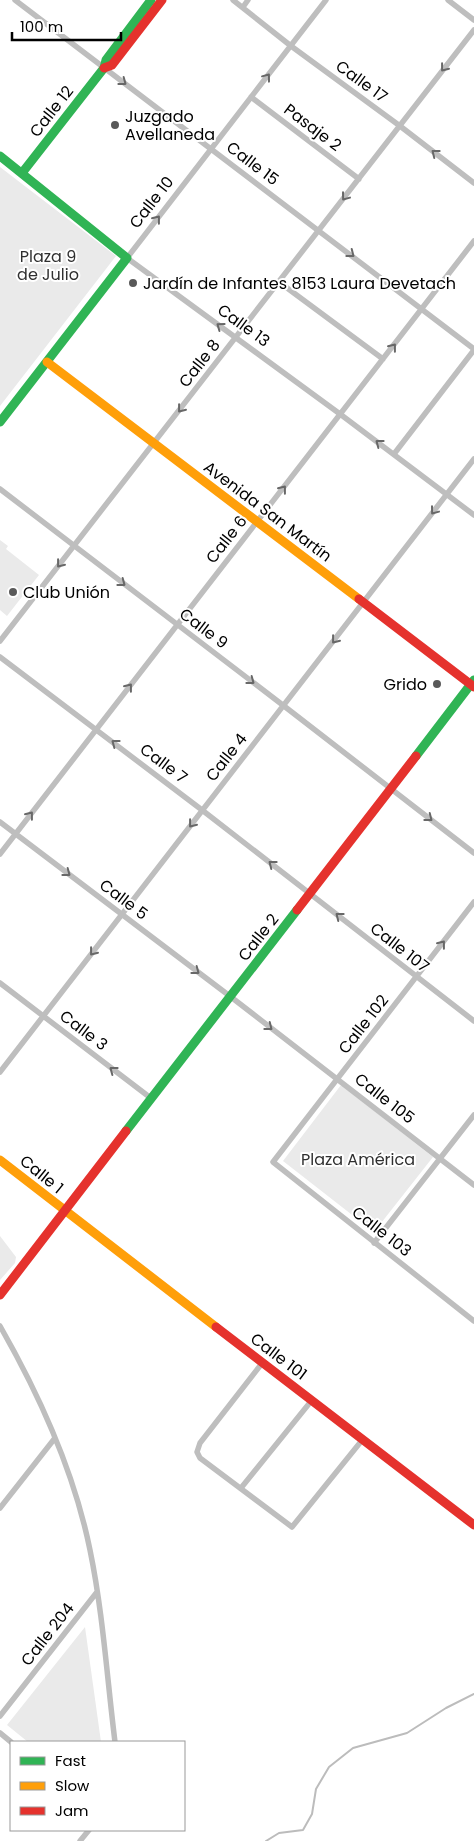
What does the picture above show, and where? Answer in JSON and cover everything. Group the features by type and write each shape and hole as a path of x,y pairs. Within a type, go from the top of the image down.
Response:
{"street":[{"name":"Calle 15","path":"15,0 320,230 474,349"},
{"name":"Calle 12","path":"22,173 104,68 106,60 151,0"},
{"name":"Calle 12","path":"104,68 112,65 162,0"},
{"name":"Calle 17","path":"233,0 291,46 474,183"},
{"path":"243,7 248,0"},
{"name":"Calle 10","path":"0,422 326,0"},
{"path":"448,0 474,20"},
{"name":"Calle 8","path":"0,641 474,30"},
{"name":"Pasaje 2","path":"251,97 359,179"},
{"name":"Calle 13","path":"0,156 127,258 474,515"},
{"name":"Calle 6","path":"0,854 474,241"},
{"path":"279,282 383,359"},
{"path":"394,454 474,349"},
{"name":"Avenida San Martín","path":"47,362 473,684"},
{"name":"Calle 4","path":"0,1072 474,459"},
{"name":"Calle 9","path":"0,489 474,853"},
{"name":"Calle 7","path":"0,657 97,729 310,894"},
{"name":"Calle 2","path":"0,1295 473,684"},
{"name":"Calle 5","path":"0,822 231,997"},
{"name":"Calle 107","path":"310,894 474,1021"},
{"name":"Calle 102","path":"273,1162 474,902"},
{"name":"Calle 3","path":"0,983 152,1099"},
{"name":"Calle 105","path":"231,997 474,1185"},
{"path":"374,1242 474,1115"},
{"name":"Calle 1","path":"0,1160 65,1212"},
{"name":"Calle 103","path":"273,1162 472,1319"},
{"name":"Calle 101","path":"65,1212 474,1525"},
{"path":"472,1319 474,1311"},
{"path":"0,1326 36,1392 55,1438 85,1528 97,1592 115,1741"},
{"path":"263,1362 200,1443 197,1452 200,1458 292,1527 363,1439"},
{"path":"241,1488 312,1400"},
{"path":"0,1508 55,1438"},
{"name":"Calle 204","path":"0,1716 97,1592"},
{"path":"0,1733 10,1741"},
{"path":"80,1841 88,1831"}],"green space":[{"name":"Plaza 9 de Julio","path":"0,167 116,256 0,406"},
{"name":"Club Unión","path":"0,540 8,546 6,549 39,575 7,616 0,610"},
{"name":"Plaza América","path":"341,1085 433,1157 374,1232 283,1161"},
{"path":"0,1236 16,1257 15,1263 0,1280"},
{"path":"85,1627 101,1741 27,1741 7,1725"}],"waterway":[{"path":"266,1841 279,1833 303,1830 312,1814 316,1789 329,1767 353,1748 407,1733 446,1708 474,1694"}],"traffic: fast":[{"path":"22,173 104,68 106,60 151,0"},
{"path":"0,156 127,258 0,422"},
{"path":"416,756 474,680"},
{"path":"126,1131 297,910"}],"traffic: slow":[{"path":"47,362 359,599"},
{"path":"0,1160 216,1327"}],"traffic: jam":[{"path":"104,68 112,65 162,0"},
{"path":"359,599 474,687"},
{"path":"297,910 416,756"},
{"path":"0,1295 126,1131"},
{"path":"216,1327 474,1525"}],"place":[{"name":"Juzgado Avellaneda","path":"115,125"},
{"name":"Jardín de Infantes 8153 Laura Devetach","path":"133,283"},
{"name":"Club Unión","path":"13,592"},
{"name":"Grido","path":"437,684"}]}
